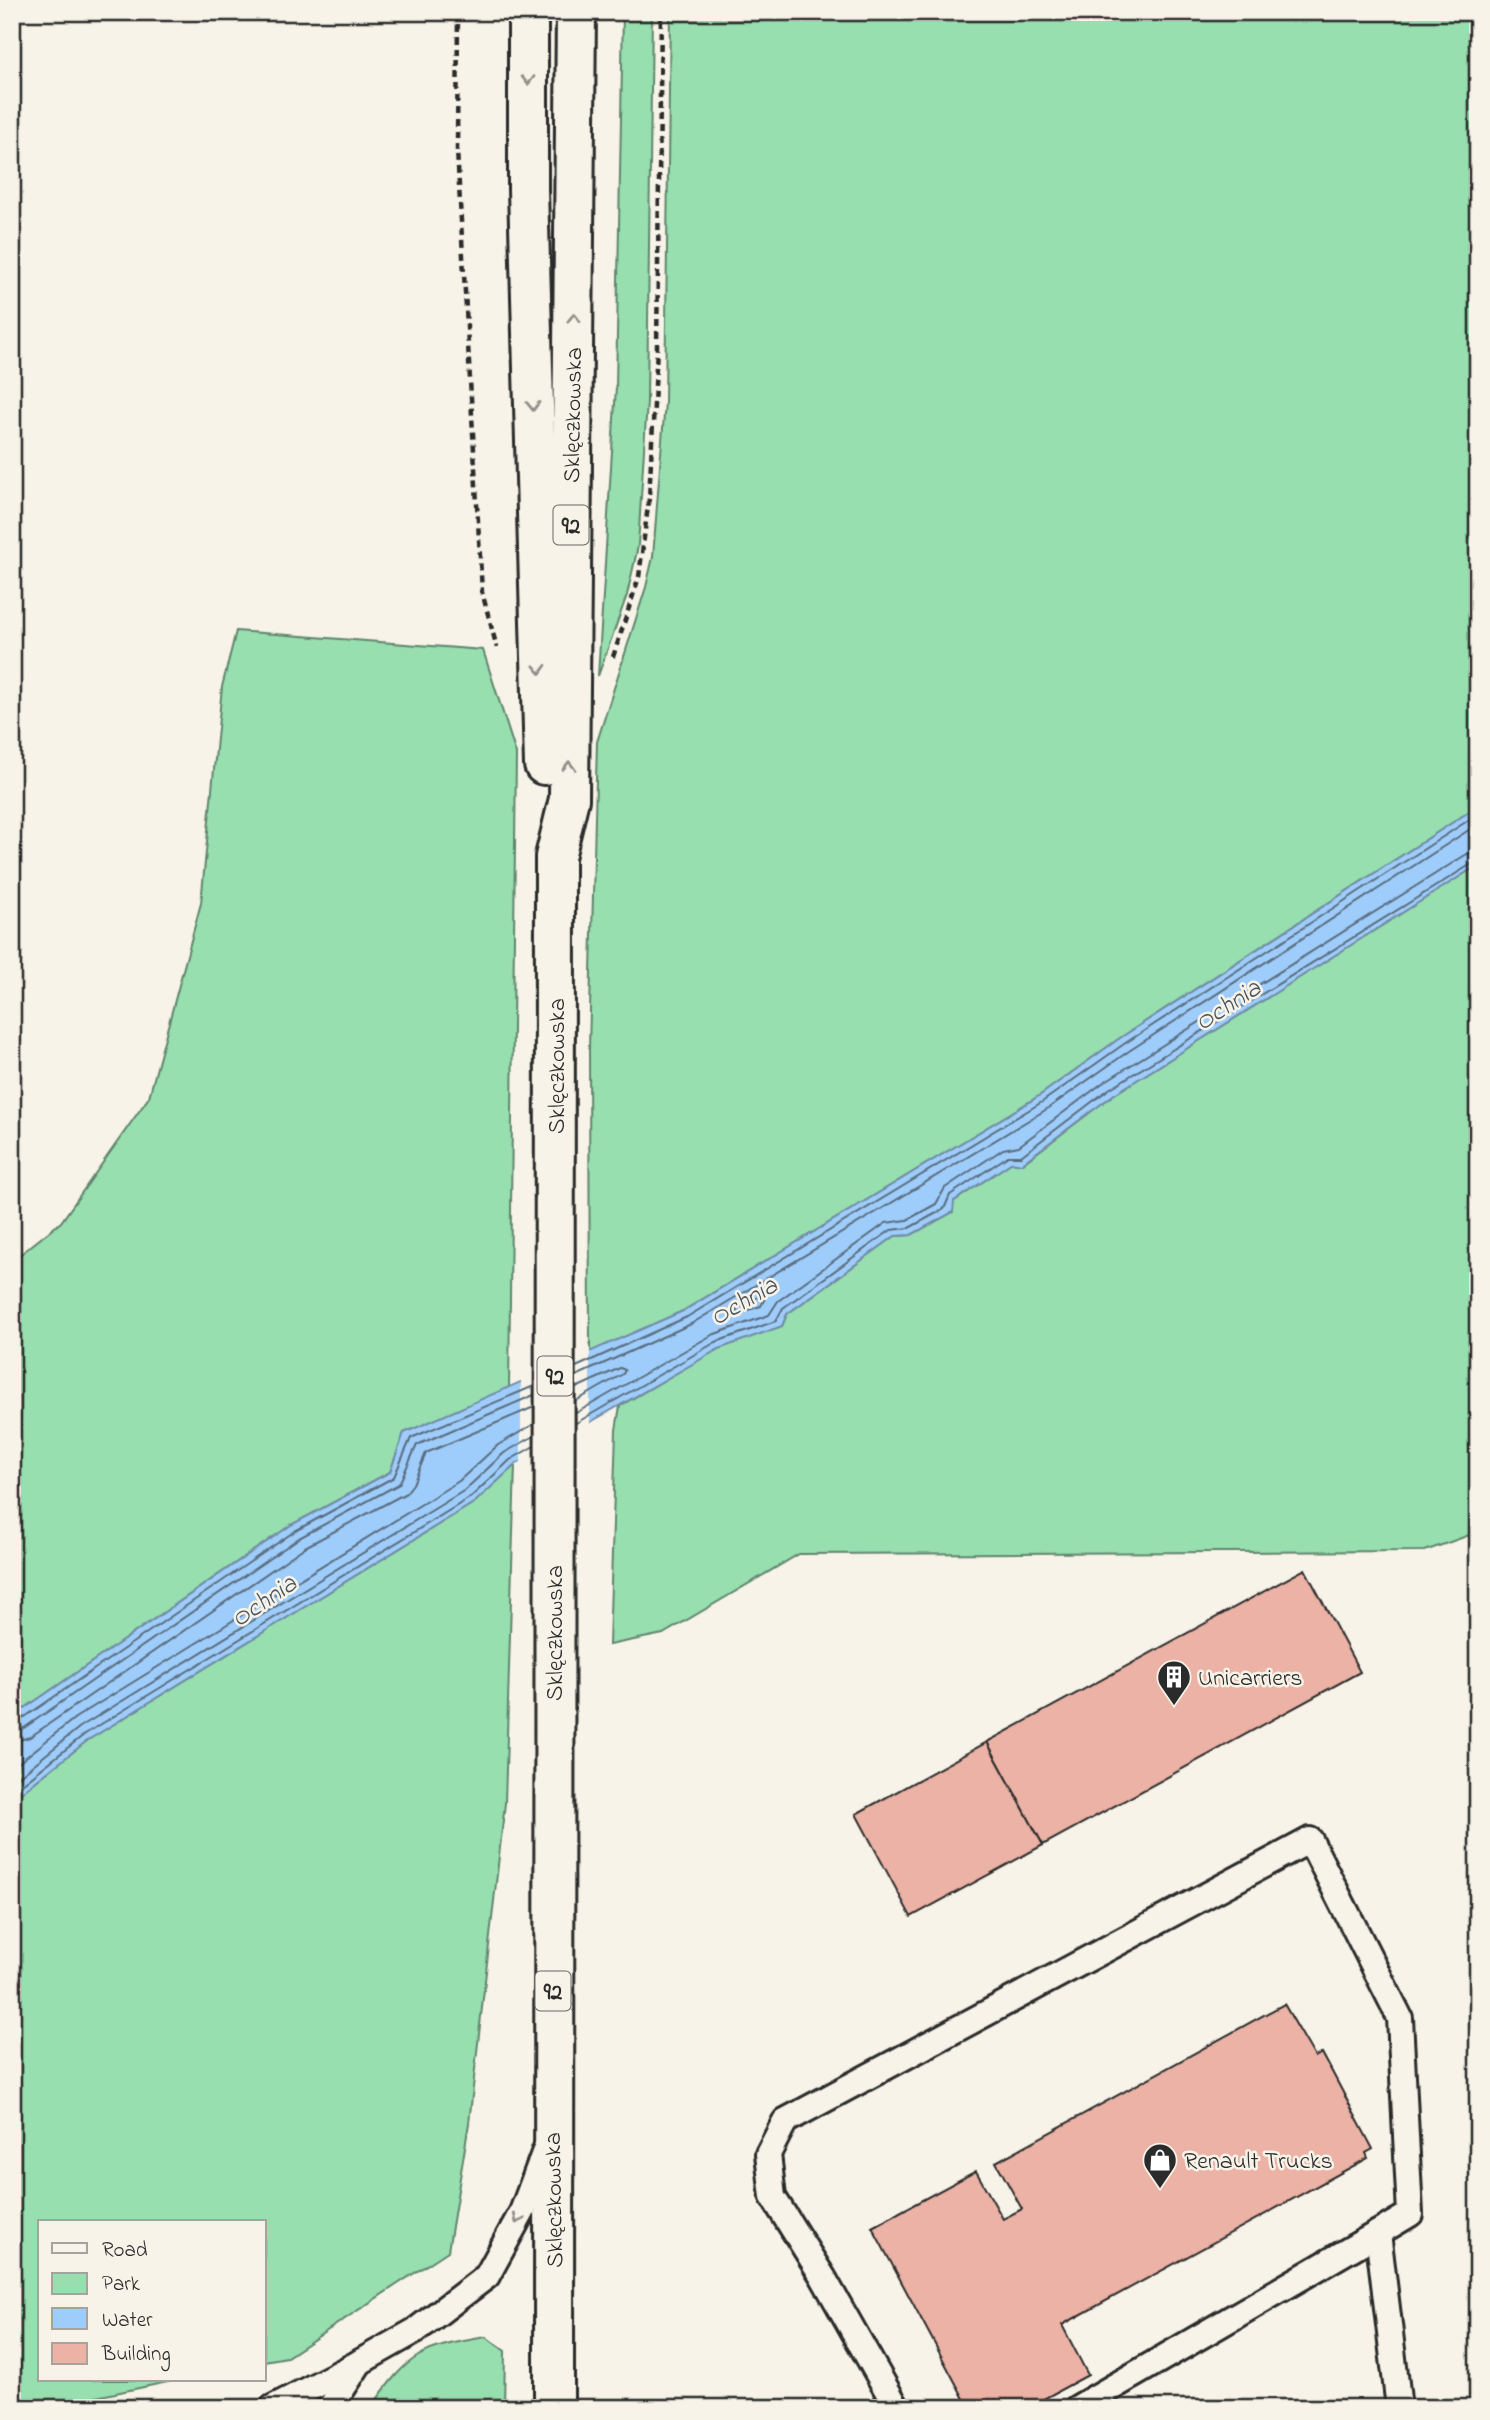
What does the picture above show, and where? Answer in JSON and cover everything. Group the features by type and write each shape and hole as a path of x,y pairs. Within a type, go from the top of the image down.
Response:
{"main road":[{"name":"Sklęczkowska","path":"528,12 528,189 538,614 545,813 555,858 552,2133 554,2408"},
{"name":"Sklęczkowska","path":"555,858 569,799 576,12"}],"lane":[{"path":"897,2408 823,2277 773,2197 768,2154 785,2120 1311,1840 1400,2018 1410,2214 1077,2408"},
{"path":"272,2408 415,2331 487,2276 522,2212 552,2133"},
{"path":"1378,2233 1399,2408"},
{"path":"330,2408 360,2362"}],"path":[{"path":"458,12 457,150 482,592 499,656"},
{"path":"612,662 639,577 649,498 657,348 661,12"}],"green space":[{"path":"623,12 652,12 647,401 638,546 627,595 598,676 616,387"},
{"path":"670,12 1478,12 1478,806 1120,1038 1039,1096 683,1311 590,1353 589,1049 597,742 653,557 665,402"},
{"path":"236,631 483,650 516,754 509,1389 404,1433 390,1472 291,1525 12,1717 12,1261 61,1222 149,1097 201,903 222,687"},
{"path":"1478,865 1478,1532 1425,1551 799,1554 663,1634 609,1645 616,1430 620,1406 719,1348 782,1326 787,1314 895,1236 911,1235 953,1212 953,1202 1012,1162 1022,1164 1113,1095"},
{"path":"515,1465 505,1803 469,2123 448,2251 287,2357 266,2361 266,2220 38,2220 38,2382 168,2382 44,2408 12,2408 12,1800 88,1740 475,1502"},
{"path":"486,2337 505,2351 504,2408 371,2408 396,2375 418,2356 446,2345"}],"water":[{"name":"Ochnia","path":"1478,806 1478,865 1113,1095 1021,1164 1012,1162 954,1201 953,1212 911,1235 895,1236 787,1314 782,1326 719,1349 515,1465 475,1502 88,1740 12,1800 12,1717 291,1525 390,1472 404,1433 683,1311 1039,1096 1120,1038"}],"pier":[{"path":"590,1348 590,1427 521,1465 521,1380"}],"building":[{"name":"Unicarriers","path":"1305,1569 1360,1672 1043,1845 987,1742"},
{"path":"987,1742 1043,1845 911,1917 856,1814"},
{"name":"Renault Trucks","path":"1284,2004 1315,2057 1322,2053 1373,2149 1366,2153 1368,2158 1062,2325 1088,2375 1027,2408 969,2408 872,2227 976,2171 1003,2219 1022,2209 996,2162"}],"place":[{"name":"Unicarriers","path":"1174,1707"},
{"name":"Renault Trucks","path":"1160,2190"}]}
